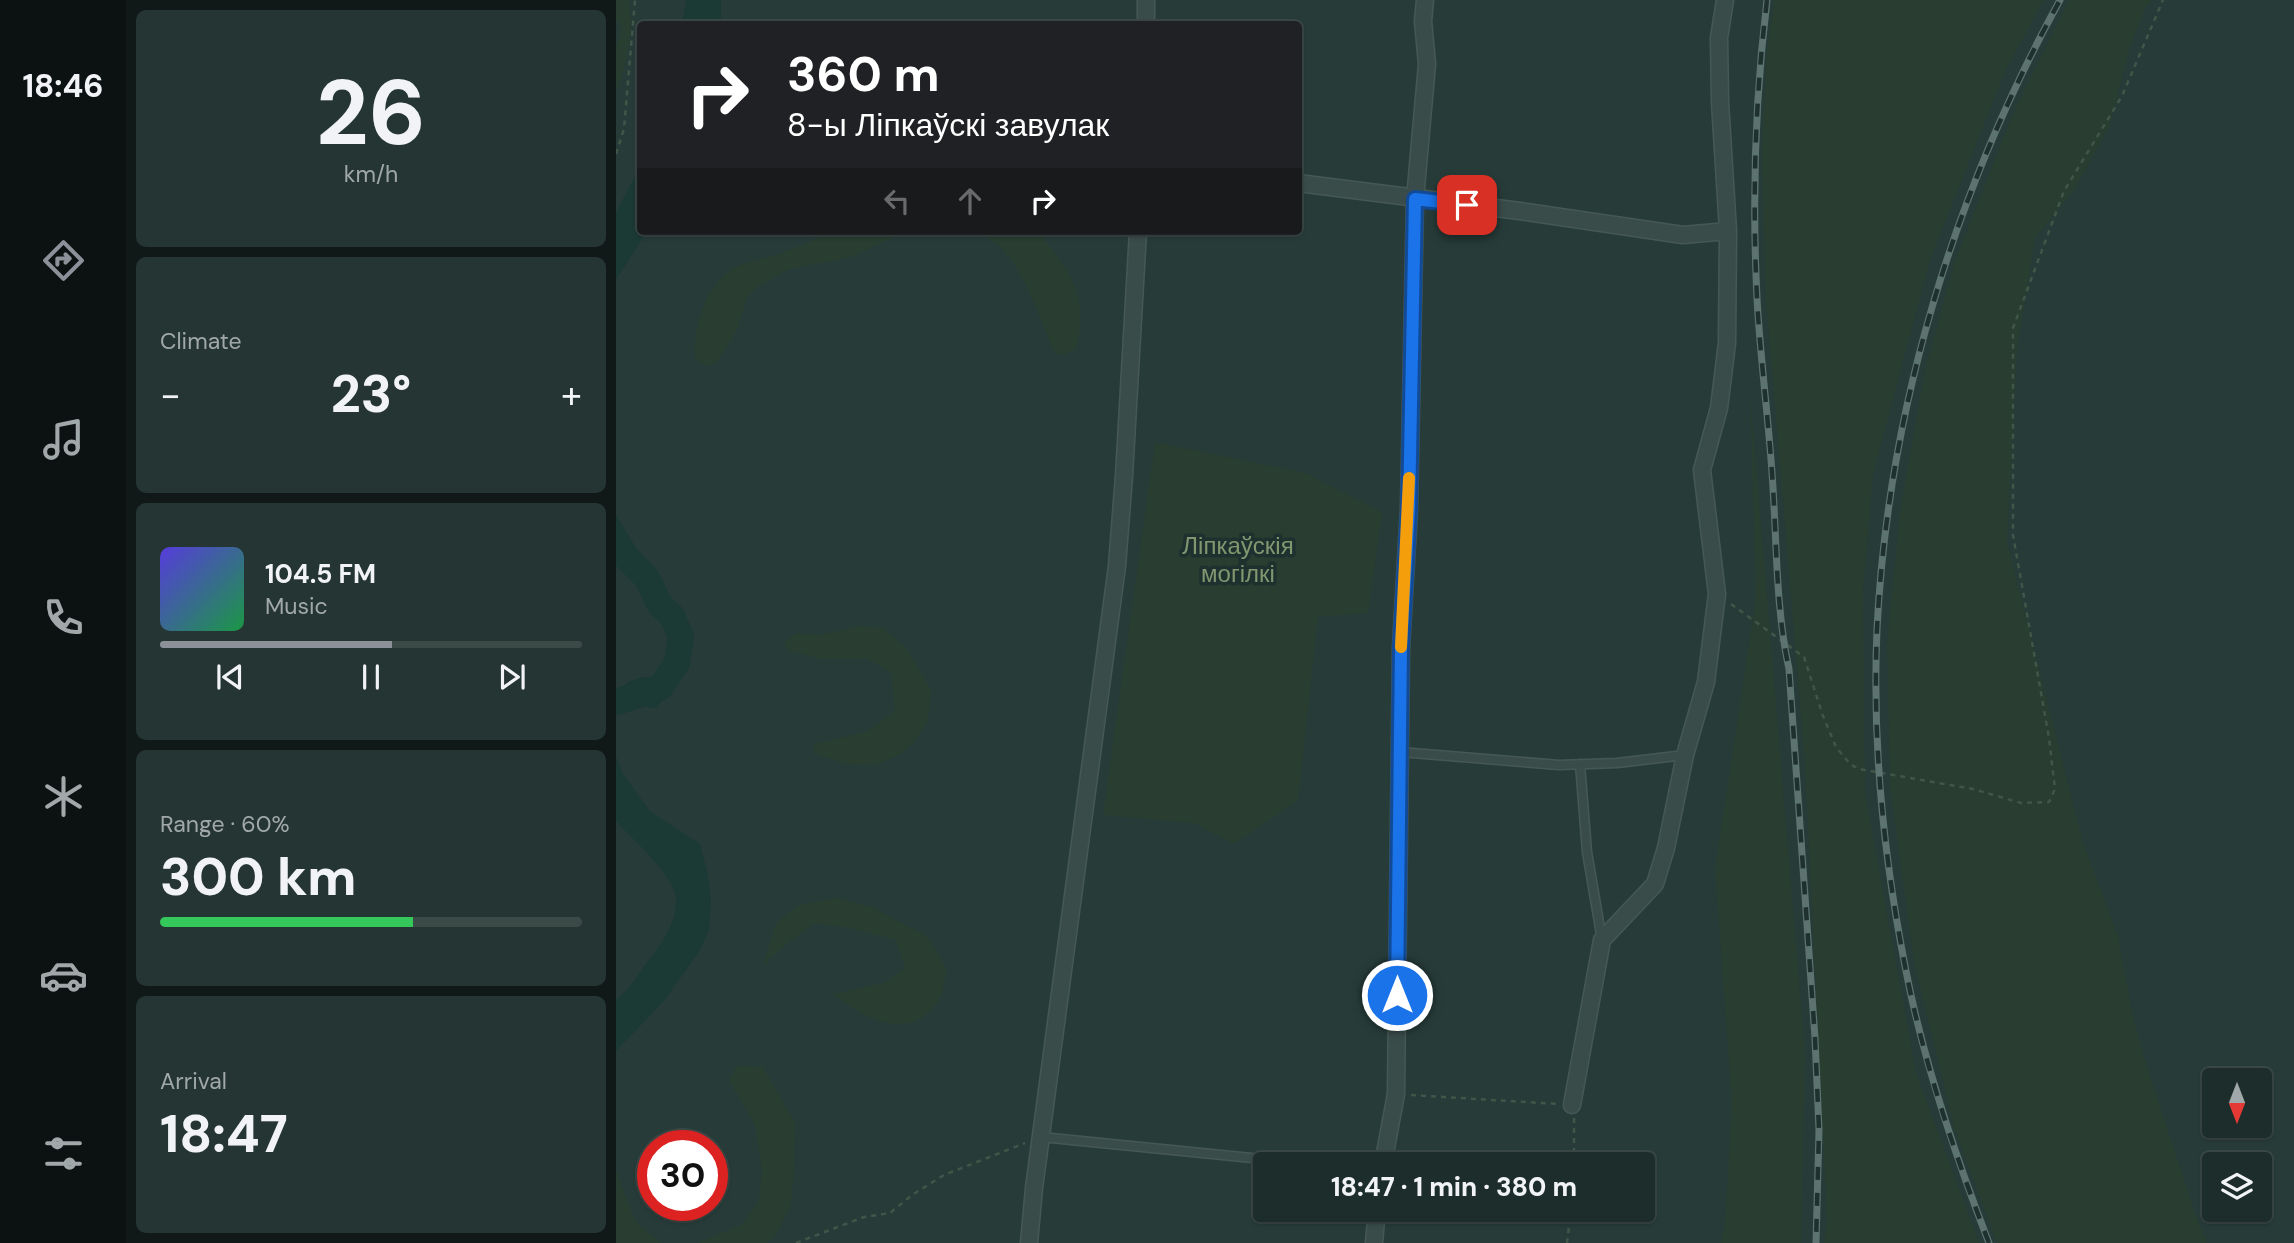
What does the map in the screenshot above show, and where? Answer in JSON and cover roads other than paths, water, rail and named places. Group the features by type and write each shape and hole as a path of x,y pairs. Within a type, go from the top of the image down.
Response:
{"street":[{"path":"1146,0 1146,21"},
{"path":"1385,1152 1396,1094 1401,647 1409,509 1415,199 1427,64 1423,20 1425,0"},
{"path":"1572,1105 1602,940 1655,884 1666,848 1685,755 1706,682 1717,594 1702,470 1719,408 1727,343 1728,231 1719,38 1725,0"},
{"path":"1302,184 1683,235 1728,231"},
{"path":"1029,1243 1117,566 1138,235"},
{"path":"1374,1243 1376,1222"}],"lane":[{"path":"1400,752 1559,765 1685,755"},
{"path":"1580,764 1587,852 1602,940"},
{"path":"1041,1137 1253,1158"}],"waterway":[{"path":"616,547 647,578 660,605 672,616 681,637 677,663 660,688 616,702"}],"railway":[{"path":"1767,0 1757,111 1755,186 1758,320 1772,473 1779,596 1789,669 1815,1038 1819,1130 1816,1243"},
{"path":"1989,1243 1931,1075 1913,1006 1898,929 1881,801 1876,715 1877,629 1895,465 1933,304 1958,226 1988,149 2022,73 2060,0"}],"park label":[{"name":"Ліпкаўскія могілкі","path":"1238,560"}]}
